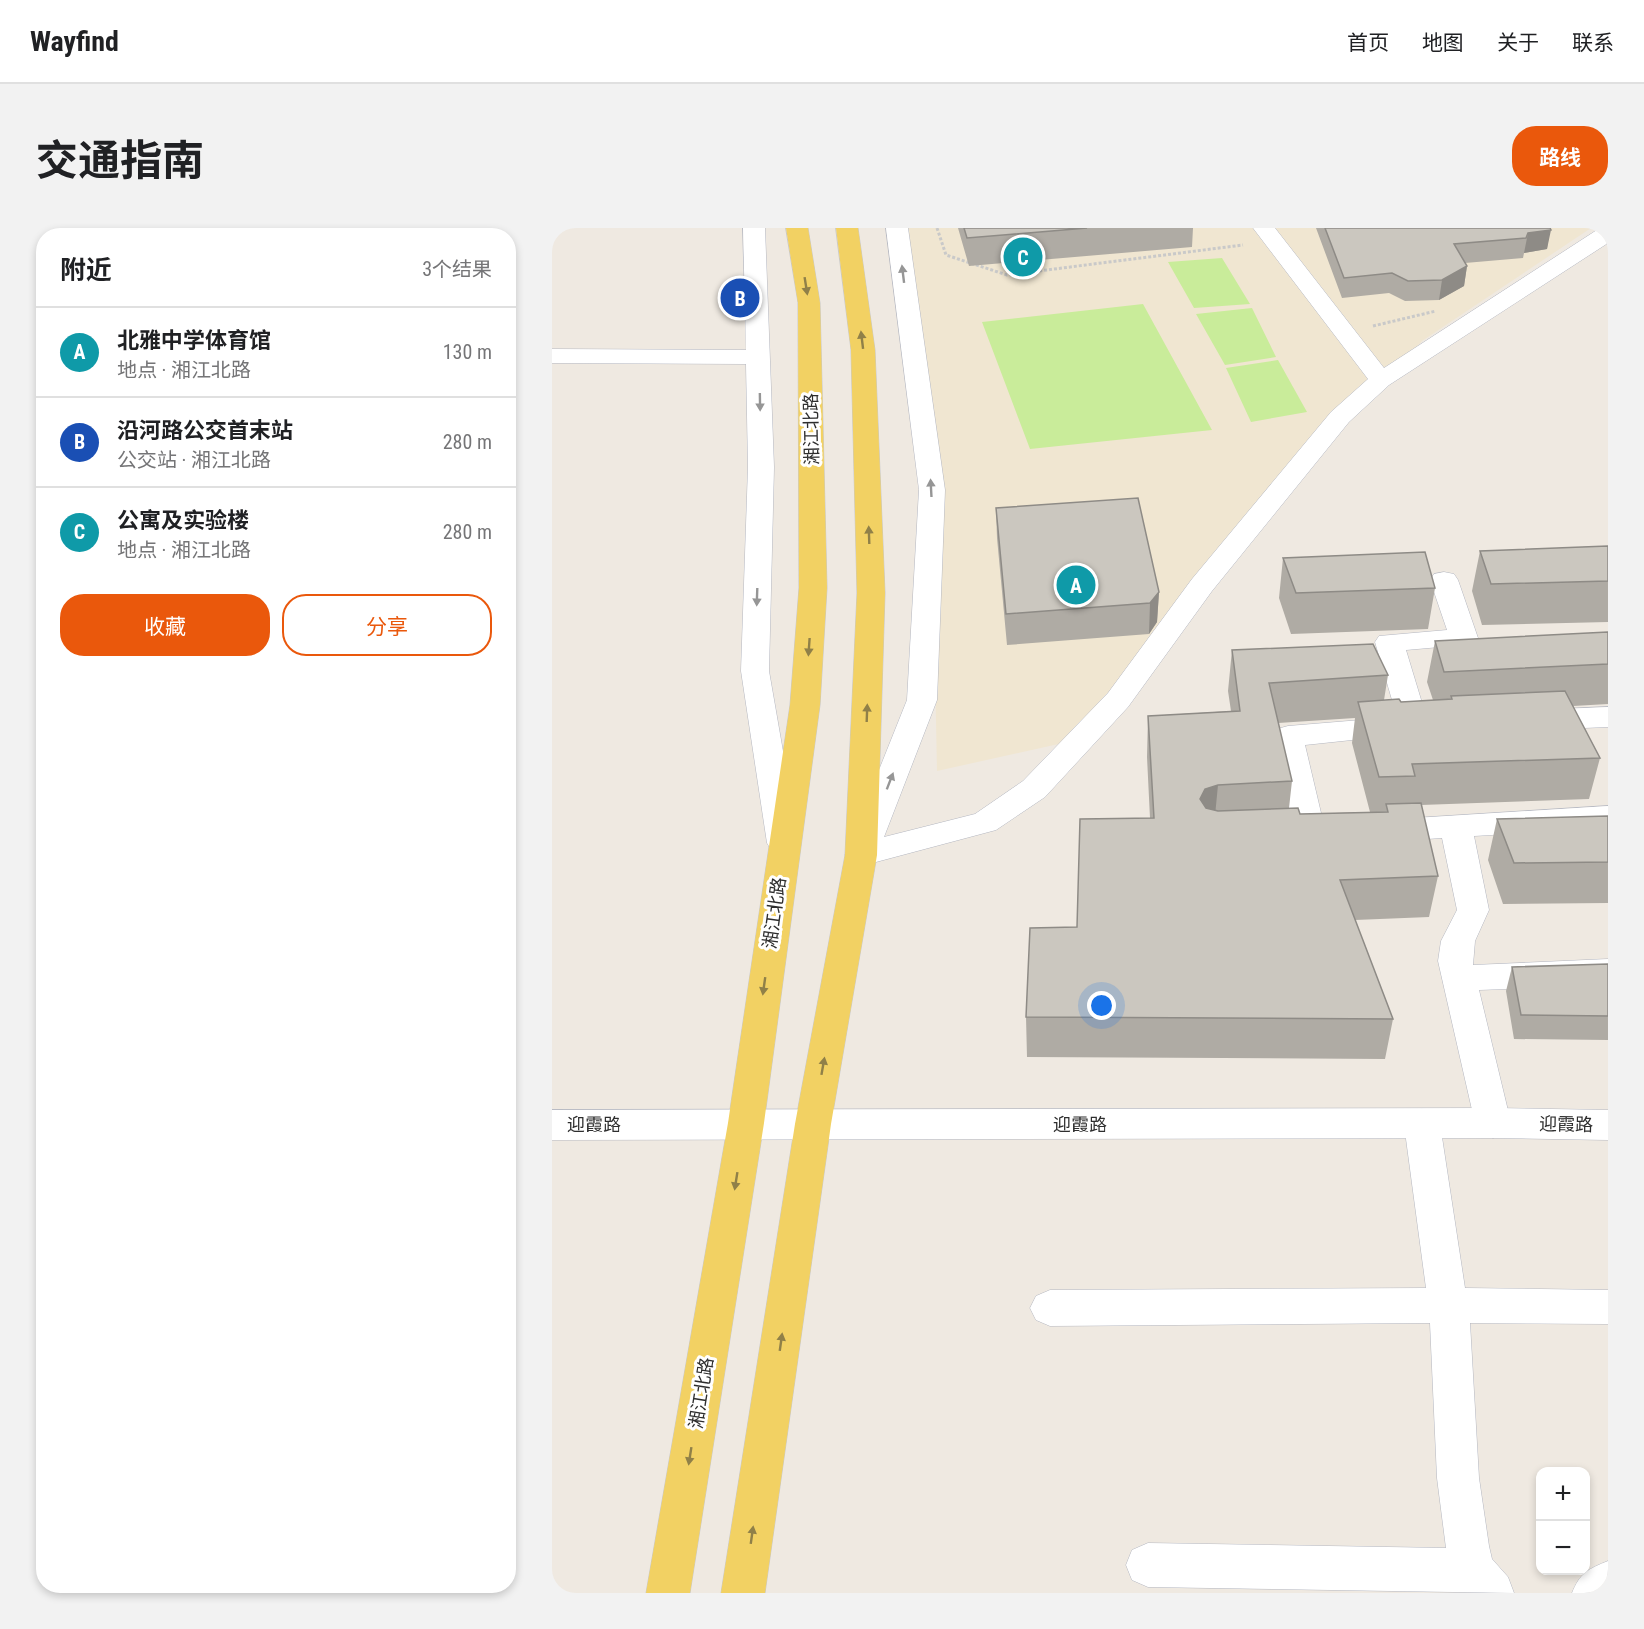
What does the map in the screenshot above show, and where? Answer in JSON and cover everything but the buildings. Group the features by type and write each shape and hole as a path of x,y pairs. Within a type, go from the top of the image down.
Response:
{"main road":[{"name":"湘江北路","path":"668,1593 746,1123 783,844 805,705 813,588 809,303 797,228"},
{"path":"744,1593 813,1124 861,855 871,593 863,350 847,228"}],"street":[{"path":"754,228 761,467 755,671 783,844"},
{"path":"861,855 922,700 932,490 897,228"},
{"path":"861,855 985,822 1034,789 1118,700 1202,585 1340,417 1382,380 1608,232"},
{"path":"1269,235 1382,380"},
{"path":"552,356 759,357"},
{"path":"1443,580 1464,638 1389,642 1411,671 1426,725 1288,735 1298,834 1456,828 1608,817"},
{"path":"1505,722 1608,717"},
{"path":"1456,828 1473,910 1458,941 1455,961 1493,1123"},
{"path":"1459,978 1608,972"},
{"name":"迎霞路","path":"552,1125 746,1123 1608,1125"},
{"path":"1148,1564 1483,1582 1467,1546 1458,1478 1453,1359 1448,1305 1422,1124"},
{"path":"1050,1308 1448,1305 1608,1307"},
{"path":"1593,1593 1608,1582"}],"path":[{"path":"937,228 946,255 1007,275 1269,235"},
{"path":"1344,332 1445,309"}],"shaded area":[{"path":"901,228 1591,228 1422,341 1160,633 1081,739 937,771 930,410"}],"green space":[{"path":"1222,258 1250,304 1194,308 1168,262"},
{"path":"1143,304 1212,430 1030,449 982,322"},
{"path":"1252,308 1276,357 1225,365 1196,314"},
{"path":"1278,360 1307,412 1251,422 1226,368"}],"place":[{"name":"公寓及实验楼","path":"1023,257"},
{"name":"沿河路公交首末站","path":"740,298"},
{"name":"北雅中学体育馆","path":"1076,585"}]}
